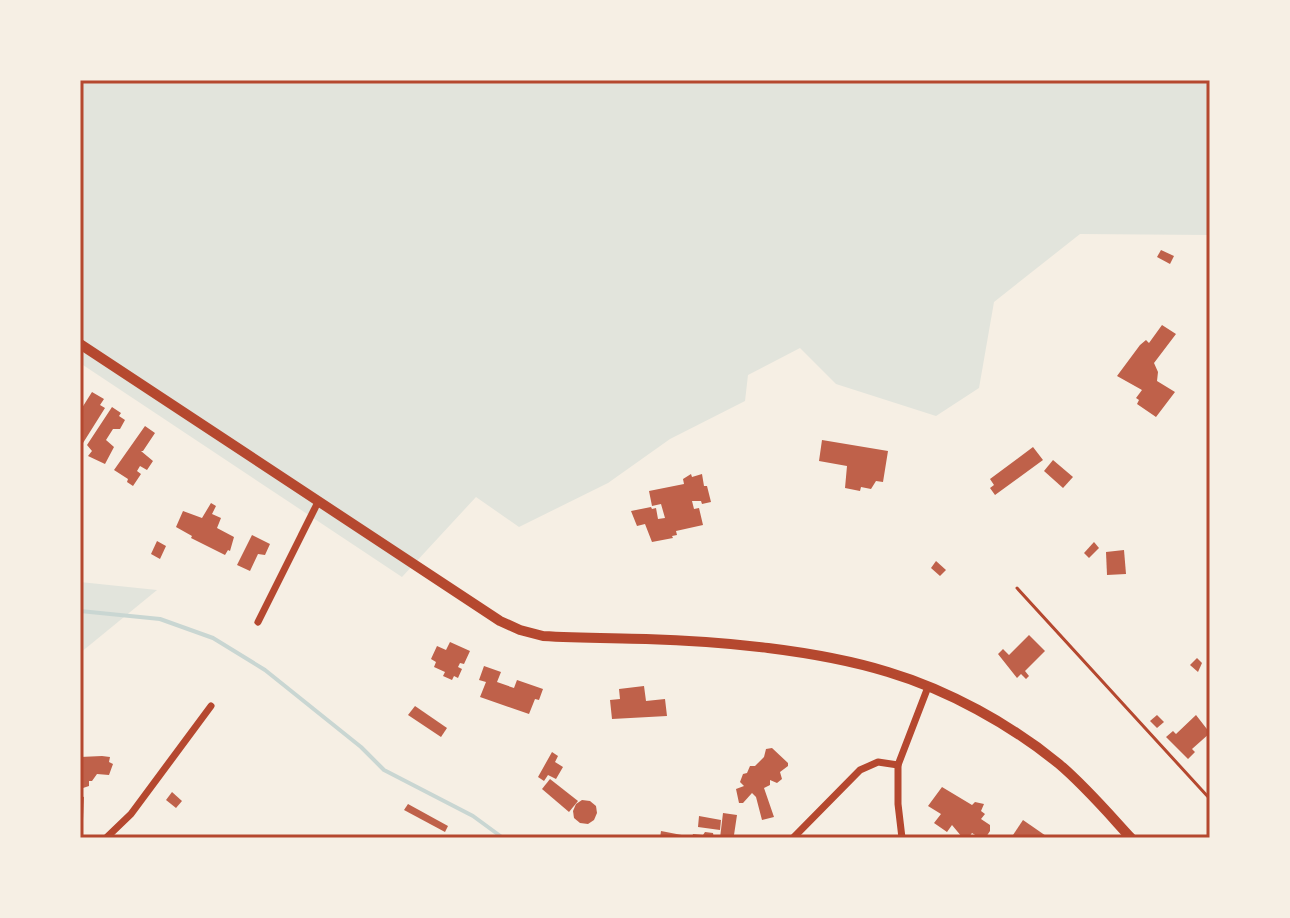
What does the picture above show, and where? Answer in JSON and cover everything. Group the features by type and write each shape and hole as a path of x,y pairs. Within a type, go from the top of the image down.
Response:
{"main road":[{"path":"80,344 482,611 520,630 543,636 686,641 803,654 889,672 991,718 1059,764 1131,838"}],"street":[{"path":"258,622 318,502"},
{"path":"902,838 898,765 928,687"},
{"path":"106,838 131,814 211,706"},
{"path":"793,838 860,770 878,762 898,765"}],"lane":[{"path":"1017,588 1210,799"}],"shaded area":[{"path":"80,80 1210,80 1210,235 1080,234 994,302 979,388 936,416 836,384 800,348 748,375 745,401 670,439 608,483 519,527 476,497 402,577 80,363"},
{"path":"80,582 157,590 80,653"}],"building":[{"path":"1161,250 1174,256 1170,264 1157,257"},
{"path":"1162,325 1176,334 1154,363 1158,372 1157,381 1175,392 1156,417 1137,404 1139,400 1136,398 1142,390 1117,376 1140,345 1146,340 1149,343"},
{"path":"92,392 104,399 100,405 105,408 83,443 80,442 80,411"},
{"path":"112,407 125,420 120,429 113,429 106,440 114,447 105,464 88,456 92,451 87,445"},
{"path":"145,426 155,433 141,451 153,461 147,470 140,466 137,471 141,474 133,486 114,470"},
{"path":"822,440 888,451 883,482 876,481 871,489 861,487 860,491 845,488 847,466 819,461"},
{"path":"1033,447 1043,460 995,495 990,488 994,485 990,479"},
{"path":"1053,460 1073,477 1063,488 1044,471"},
{"path":"691,474 692,477 702,474 711,502 702,504 701,501 692,501 694,509 699,508 703,525 676,531 677,535 673,538 652,542 645,524 637,526 631,511 656,508 658,519 665,518 661,504 652,506 649,491 684,484 683,479"},
{"path":"211,503 216,506 212,514 221,518 217,528 234,537 230,551 225,555 176,527 183,511 202,518"},
{"path":"252,535 270,544 265,555 258,554 250,571 237,565"},
{"path":"157,541 166,546 160,559 151,554"},
{"path":"1094,542 1099,548 1089,558 1084,553"},
{"path":"1124,550 1126,574 1107,575 1106,552"},
{"path":"936,561 946,570 940,576 931,568"},
{"path":"1029,635 1045,651 1025,671 1029,676 1026,679 1021,674 1017,678 998,654 1003,649 1009,655"},
{"path":"450,642 470,651 464,664 460,663 458,667 462,669 458,678 454,676 452,680 434,667 436,662 431,659 437,646 446,650"},
{"path":"1197,658 1202,663 1198,672 1190,665"},
{"path":"484,666 501,672 497,682 514,688 517,680 543,689 529,714 480,697 486,682 479,680"},
{"path":"644,686 646,701 665,699 667,716 612,719 610,700 620,699 619,689"},
{"path":"415,706 447,728 441,737 408,715"},
{"path":"1157,715 1164,722 1157,728 1150,721"},
{"path":"1196,715 1210,733 1192,749 1195,752 1188,759 1166,737 1173,731 1176,734"},
{"path":"772,748 788,766 780,772 782,779 777,783 770,780 770,785 764,788 774,817 762,820 756,797 752,793 743,803 739,803 736,789 744,786 740,782 750,766 755,766 764,757 766,749"},
{"path":"552,752 558,756 555,762 563,767 556,779 548,775 544,781 538,777"},
{"path":"80,757 110,757 109,762 113,764 109,775 97,774 89,781 89,786 80,789"},
{"path":"550,779 578,801 569,812 542,789"},
{"path":"942,787 972,805 975,802 984,804 981,811 985,814 981,819 990,825 986,837 980,838 972,833 969,837 962,837 952,825 947,832 934,823 941,814 928,806"},
{"path":"172,792 182,801 176,808 166,800"},
{"path":"80,796 84,797 83,820 80,820"},
{"path":"582,800 596,806 594,820 588,824 574,818 576,804"},
{"path":"408,804 448,826 445,832 404,810"},
{"path":"723,813 737,815 734,835 742,838 720,838"},
{"path":"699,816 721,820 720,830 698,827"},
{"path":"1023,820 1049,838 1011,838"},
{"path":"661,831 692,837 693,834 713,833 714,838 660,838"}],"waterway":[{"path":"80,611 160,619 213,638 265,670 361,747 384,770 473,816 503,838"}]}
